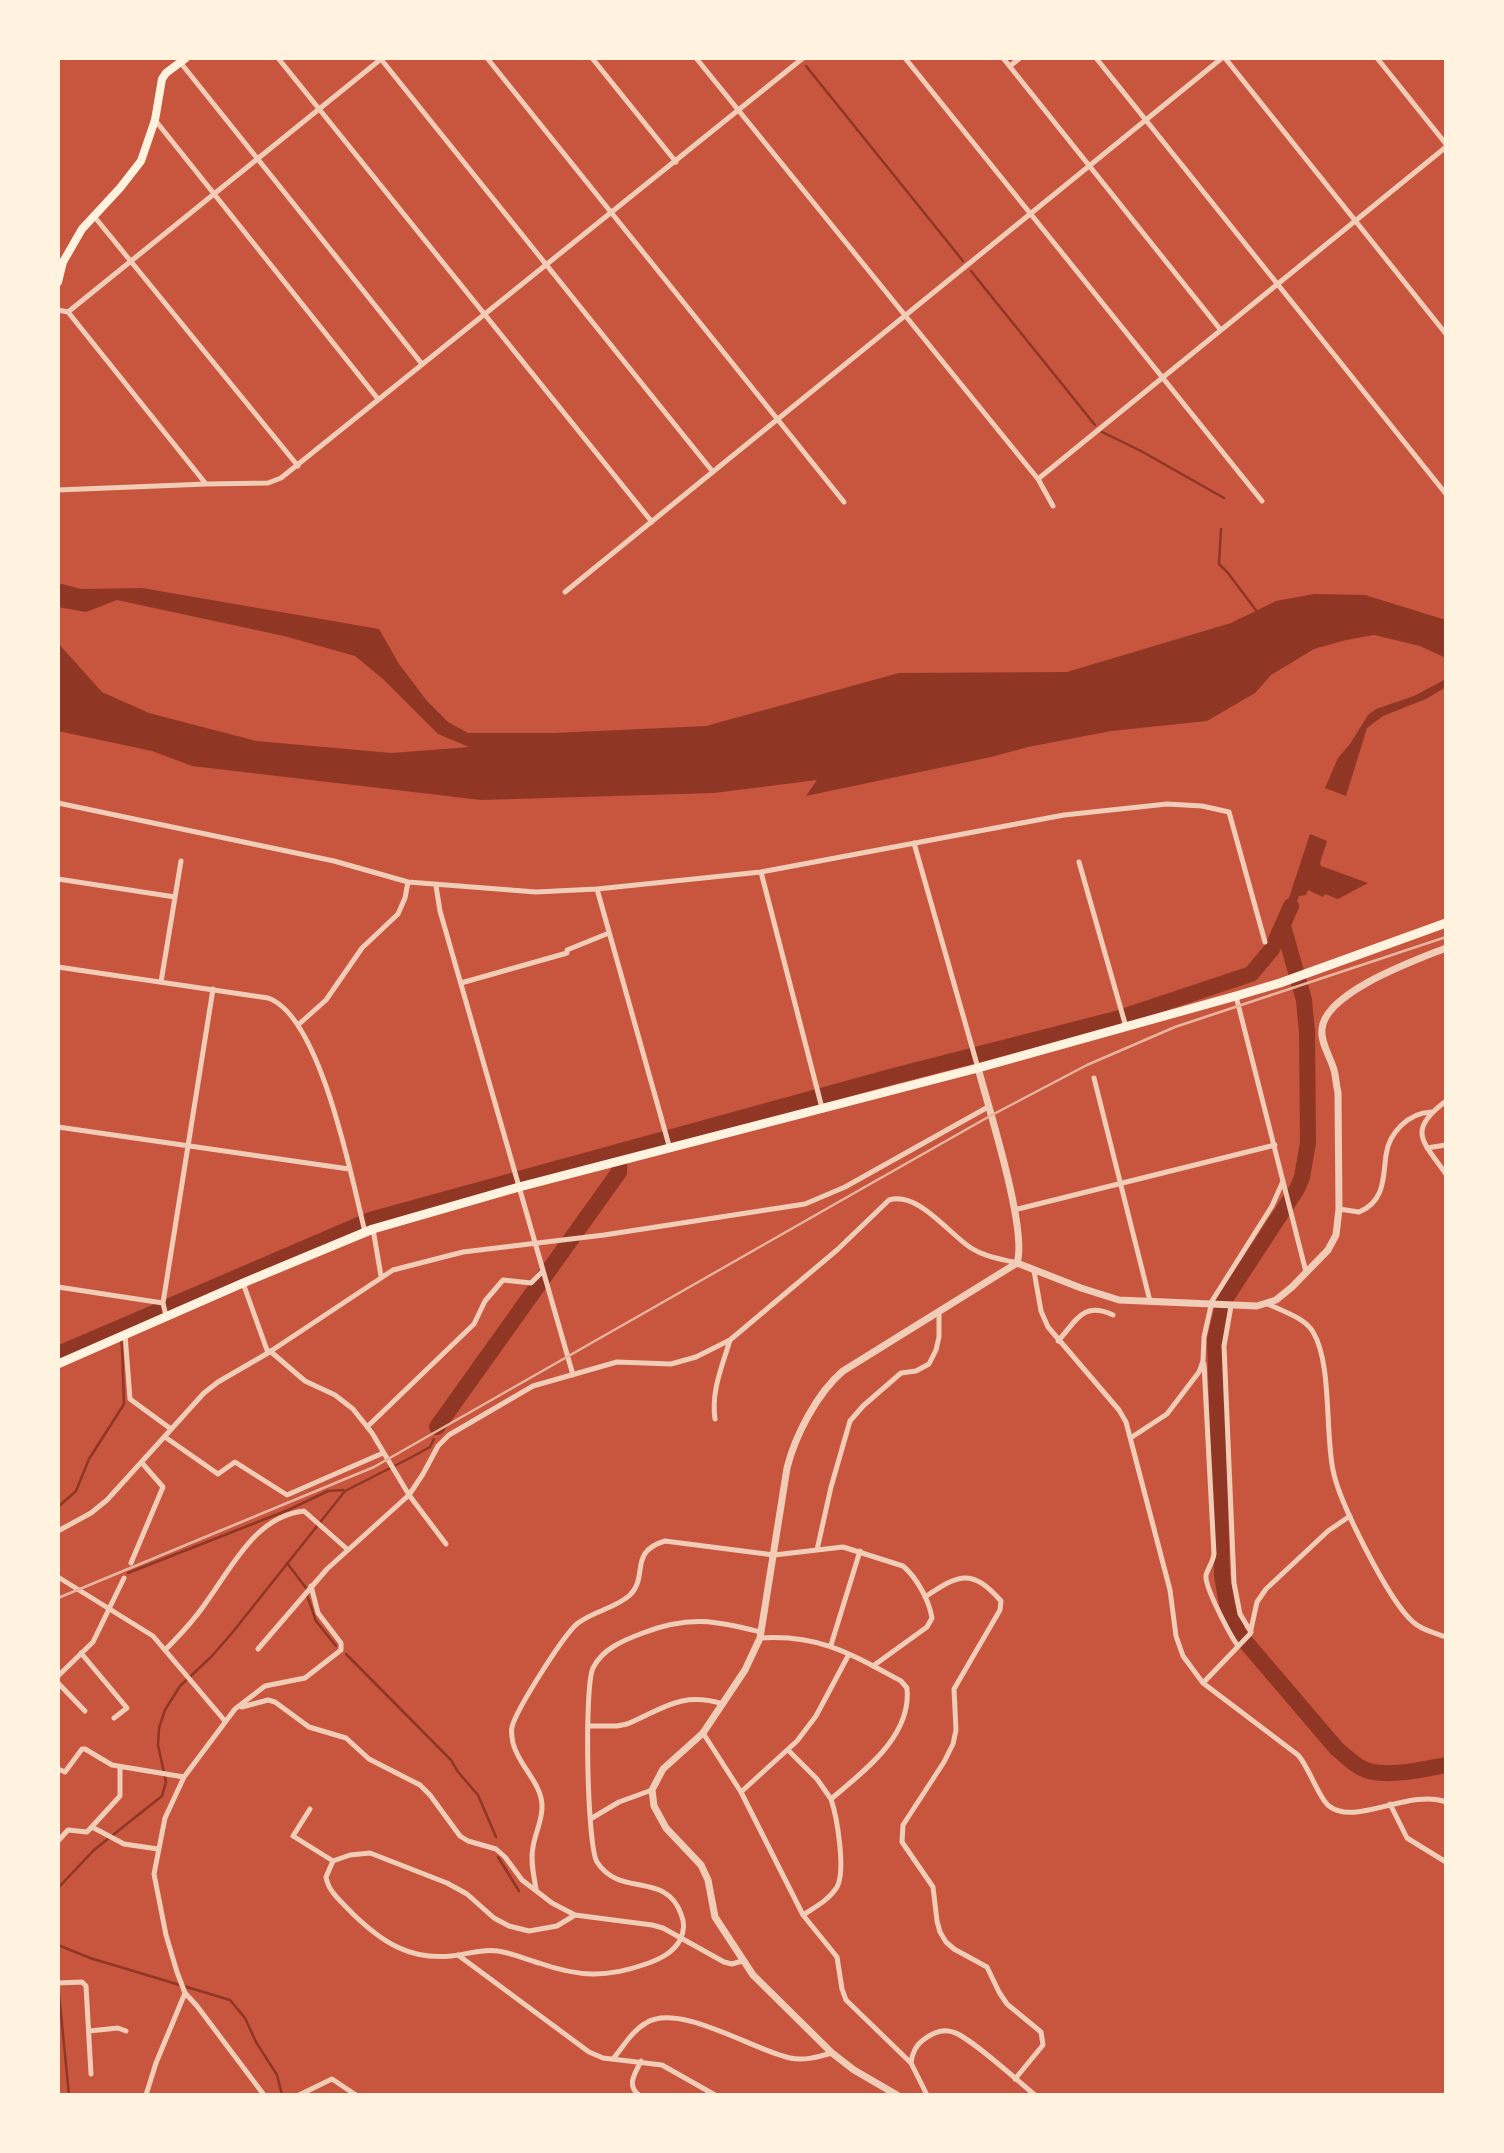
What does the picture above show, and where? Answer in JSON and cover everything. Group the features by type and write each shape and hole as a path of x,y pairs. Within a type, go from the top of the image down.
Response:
{"highway":[{"path":"58,1364 369,1231 519,1187 822,1108 975,1059 1126,1027 1236,996 1280,983 1446,923"}],"main road":[{"path":"58,282 61,261 93,215 120,188 141,161 155,120 162,79 183,60"}],"street":[{"path":"278,58 652,522"},
{"path":"68,312 321,110 381,58 713,471"},
{"path":"487,58 844,502"},
{"path":"592,58 676,162"},
{"path":"696,58 1038,479 1053,506"},
{"path":"58,490 271,482 298,466 803,58"},
{"path":"905,58 1262,502"},
{"path":"1003,58 1220,330"},
{"path":"1010,66 1020,58"},
{"path":"1096,58 1446,494"},
{"path":"565,592 1223,58 1446,334"},
{"path":"1038,479 1446,145 1377,58"},
{"path":"183,60 258,160 422,364"},
{"path":"155,120 378,399"},
{"path":"93,215 298,466"},
{"path":"58,310 68,312 206,484"},
{"path":"58,803 334,861 408,882 536,892 597,889 761,872 1065,816 1167,804 1202,806 1229,813 1265,942"},
{"path":"897,2095 854,2070 832,2053 761,1984 742,1961 715,1917 706,1873 662,1823 654,1807 652,1790 663,1769 704,1733 745,1670 761,1635 790,1454 823,1391 843,1371 1017,1263 1020,1254 1014,1210 988,1107 914,843"},
{"path":"161,982 181,861"},
{"path":"1079,862 1126,1027"},
{"path":"761,872 822,1108"},
{"path":"58,879 175,897"},
{"path":"298,1025 326,1000 362,948 398,914 408,882"},
{"path":"436,886 440,911 573,1375"},
{"path":"597,889 670,1149"},
{"path":"461,982 567,953 567,950 609,933"},
{"path":"258,1649 311,1586 347,1549 409,1495 438,1446 449,1435 526,1390 617,1362 671,1364 705,1353 730,1340 837,1250 881,1206 897,1198 930,1213 973,1250 1017,1263 1100,1295 1119,1300 1230,1306 1268,1304 1276,1300 1333,1242 1338,1228 1338,1092 1335,1072 1322,1037 1324,1020 1335,1005 1366,984 1404,964 1446,948"},
{"path":"58,967 213,989 274,1000 282,1006 298,1025 320,1069 381,1276"},
{"path":"166,1316 163,1303 213,989"},
{"path":"1236,996 1306,1272"},
{"path":"1094,1078 1150,1301"},
{"path":"1446,1101 1431,1112 1422,1133 1427,1148 1446,1174"},
{"path":"58,1531 91,1513 142,1463 204,1393 218,1382 269,1352 393,1270 463,1252 604,1235 805,1204 845,1187 988,1107"},
{"path":"1339,1209 1359,1212 1371,1203 1384,1184 1386,1152 1397,1131 1412,1115 1431,1112"},
{"path":"58,1127 349,1169"},
{"path":"1014,1210 1275,1145"},
{"path":"1427,1148 1446,1145"},
{"path":"1238,1645 1229,1633 1206,1580 1214,1554 1203,1361 1204,1337 1213,1304 1283,1184"},
{"path":"1034,1270 1041,1311 1058,1340 1119,1410 1132,1437 1170,1590 1176,1636 1183,1656 1203,1683 1298,1755 1307,1765 1327,1805 1343,1814 1424,1797 1446,1802"},
{"path":"367,1427 474,1324 485,1301 503,1280 531,1283 543,1271"},
{"path":"243,1283 269,1352 305,1381 344,1401 367,1427 409,1495 446,1544"},
{"path":"58,1287 163,1303"},
{"path":"1268,1304 1306,1323 1313,1331 1325,1381 1333,1470 1350,1516 1375,1566 1406,1615 1414,1623 1446,1637"},
{"path":"1230,1306 1224,1346 1234,1583 1240,1614 1250,1633"},
{"path":"1058,1340 1089,1310 1096,1308 1113,1315"},
{"path":"817,1550 850,1421 901,1373 916,1371 929,1364 939,1337 939,1311"},
{"path":"125,1334 130,1399 172,1429"},
{"path":"715,1419 713,1402 730,1340"},
{"path":"1132,1437 1167,1414 1199,1371 1203,1361"},
{"path":"165,1437 218,1474 235,1462 287,1495 383,1453"},
{"path":"131,1563 163,1487 142,1463"},
{"path":"166,1649 204,1607 249,1543 266,1526 304,1511 347,1549"},
{"path":"1203,1683 1250,1633 1258,1602 1266,1589 1328,1531 1350,1516"},
{"path":"536,1889 532,1851 542,1814 542,1803 538,1790 518,1757 512,1728 517,1714 560,1644 581,1621 632,1593 639,1578 640,1560 657,1543 665,1541 774,1555 842,1547 903,1566 910,1572 925,1597 932,1618 927,1626 873,1666"},
{"path":"831,1645 860,1551"},
{"path":"925,1597 951,1579 963,1576 995,1593 1001,1601 1000,1610 954,1689 956,1730 953,1744 903,1825 901,1836 902,1842 933,1887 940,1932 946,1942 988,1967 1007,2004 1041,2032 1043,2045 1015,2079"},
{"path":"58,1577 153,1636 225,1721"},
{"path":"58,1676 93,1642 124,1578"},
{"path":"264,2095 185,1993 162,1918 155,1874 165,1818 184,1777 225,1721 235,1709 265,1686 305,1678 341,1650 341,1643 321,1619 311,1586"},
{"path":"575,1915 556,1926 529,1931 509,1926 494,1918 467,1894 370,1853 350,1855 333,1861 327,1871 328,1886 380,1939 419,1954 457,1955 499,1951 565,1972 600,1975 655,1961 670,1952 681,1939 684,1922 673,1899 660,1889 616,1880 600,1867 593,1854 588,1700 591,1671 597,1660 614,1646 679,1621 720,1622 761,1635 789,1636 831,1645 901,1681 907,1688 906,1711 883,1752 872,1765 831,1799"},
{"path":"81,1653 127,1708 114,1718"},
{"path":"741,1792 789,1751 816,1716 848,1656"},
{"path":"58,1684 85,1711"},
{"path":"589,1726 626,1724 681,1700 704,1699 723,1704"},
{"path":"235,1709 268,1700 275,1702 309,1727 346,1738 369,1759 420,1785 460,1836 496,1849 522,1881 552,1903 575,1915 652,1925 729,1964 742,1961"},
{"path":"704,1733 741,1792 803,1915 837,1957 846,2000 911,2063 926,2095"},
{"path":"58,1769 65,1772 82,1749 90,1751 111,1765 184,1777"},
{"path":"789,1751 817,1779 831,1799 838,1844 839,1882 829,1897 803,1915"},
{"path":"58,1841 68,1830 84,1833 120,1796 120,1767"},
{"path":"592,1818 619,1802 652,1790"},
{"path":"1390,1804 1406,1838 1446,1862"},
{"path":"310,1809 293,1836 333,1861"},
{"path":"92,1827 124,1844 158,1849"},
{"path":"457,1955 574,2043 596,2056 662,2065 715,2095"},
{"path":"61,1983 82,1982 86,1986 91,2074"},
{"path":"146,2095 185,1993"},
{"path":"613,2059 639,2028 647,2022 664,2018 710,2028 790,2058 810,2058 832,2053"},
{"path":"89,2031 118,2028 126,2031"},
{"path":"911,2063 912,2054 927,2036 937,2031 955,2032 1035,2095"},
{"path":"639,2095 632,2090 631,2085 641,2061"},
{"path":"299,2095 332,2079 356,2095"}],"shaded area":[{"path":"58,583 81,589 142,588 379,629 399,664 427,701 448,722 468,733 554,733 706,726 899,673 1067,672 1231,623 1276,601 1314,594 1365,595 1446,620 1446,658 1420,646 1374,635 1346,640 1314,649 1271,675 1255,693 1207,721 1111,731 806,796 817,780 714,793 481,800 192,766 152,751 58,731 58,643 102,692 149,713 256,741 392,753 469,747 438,734 383,679 355,656 284,636 117,600 86,612 58,607"},
{"path":"1446,679 1446,687 1426,699 1383,716 1367,728 1346,796 1325,788 1338,758 1368,715"},
{"path":"1310,834 1327,841 1321,866 1368,883 1338,899 1325,894 1323,897 1308,890 1306,895 1299,896 1286,925 1281,922"}],"waterway":[{"path":"806,66 963,261"},
{"path":"971,271 1095,425"},
{"path":"1102,432 1224,498"},
{"path":"1221,529 1219,564 1258,613"},
{"path":"58,1354 370,1220 894,1076 1116,1019 1251,974 1272,949 1291,906"},
{"path":"1283,926 1304,1000 1307,1032 1308,1143 1297,1189 1224,1301 1215,1339 1222,1575 1227,1605 1238,1633 1337,1749 1356,1765 1378,1773 1408,1772 1446,1765"},
{"path":"437,1427 619,1172 620,1151"},
{"path":"58,1507 76,1491 89,1459 124,1404 122,1346 118,1327"},
{"path":"58,1888 94,1850 162,1796 166,1782 158,1745 159,1728 165,1710 180,1686 232,1633 345,1491 430,1447 434,1439"},
{"path":"128,1573 288,1510 328,1491 343,1490"},
{"path":"287,1563 306,1588"},
{"path":"307,1595 316,1621 336,1646"},
{"path":"346,1654 451,1760 478,1795 496,1837"},
{"path":"498,1857 519,1891"},
{"path":"58,1945 90,1958 230,2000 245,2018 256,2042 277,2075 282,2095"},
{"path":"58,1984 69,2095"}],"railway":[{"path":"58,1598 374,1467 990,1116 1087,1065 1175,1027 1446,937"}]}
